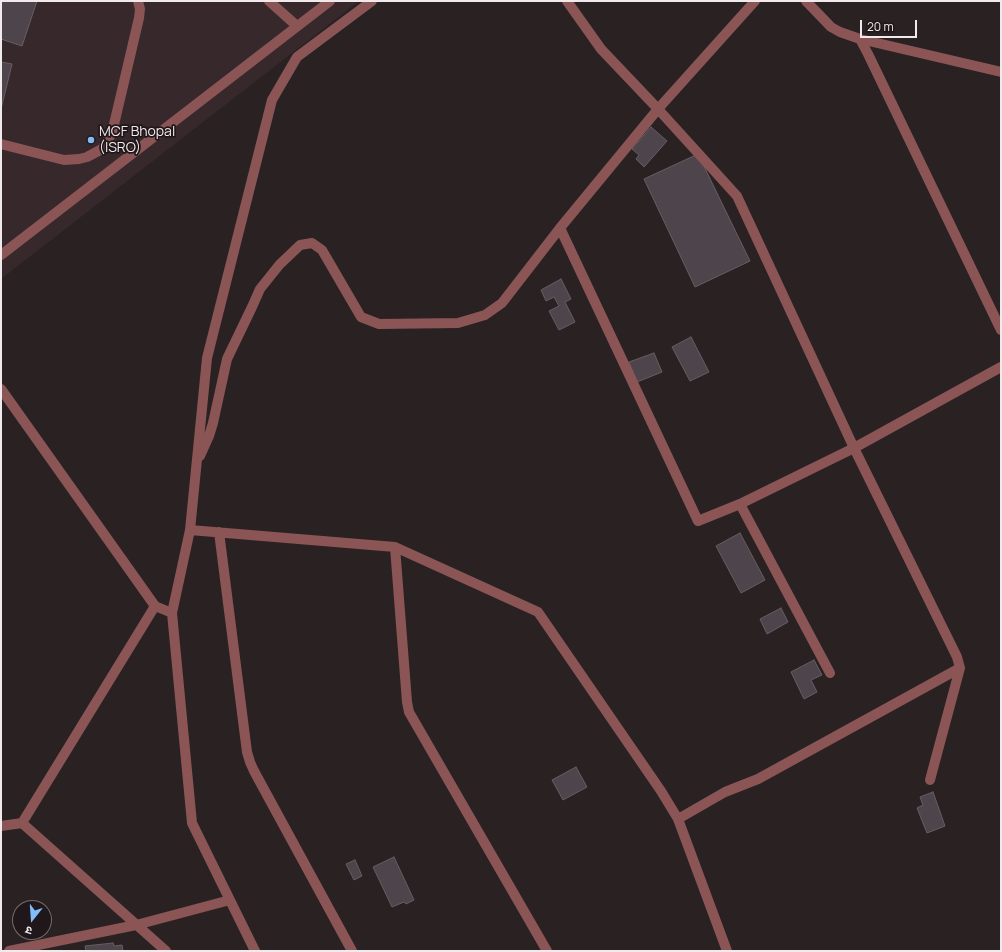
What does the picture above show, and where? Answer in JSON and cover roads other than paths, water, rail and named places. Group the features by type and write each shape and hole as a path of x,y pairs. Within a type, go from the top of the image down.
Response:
{"street":[{"path":"1,144 64,160 87,157 102,149 112,133 139,18 140,9 138,1"},
{"path":"269,1 297,26"},
{"path":"1,255 330,1"},
{"path":"256,951 192,823 172,613 190,530 207,358 272,100 297,57 372,1"},
{"path":"567,1 601,49 737,196 854,448 957,657 960,668 930,780"},
{"path":"196,466 209,436 227,359 260,289 280,264 300,245 312,242 322,250 361,317 379,324 458,323 485,315 502,303 560,228 658,109 755,1"},
{"path":"806,1 831,27 840,32 860,39 1001,72"},
{"path":"860,39 1001,330"},
{"path":"560,228 698,521 740,504 854,448 1001,367"},
{"path":"1,389 155,606 172,613"},
{"path":"740,504 830,673"},
{"path":"190,530 394,547 538,612 661,791 678,819 727,951"},
{"path":"219,532 247,752 250,762 352,951"},
{"path":"394,547 407,702 410,712 547,951"},
{"path":"22,823 155,606"},
{"path":"678,819 725,792 758,779 960,668"},
{"path":"1,826 22,823 166,951"},
{"path":"9,951 136,925 230,900"}],"place":[{"name":"MCF Bhopal (ISRO)","path":"91,140"}]}
